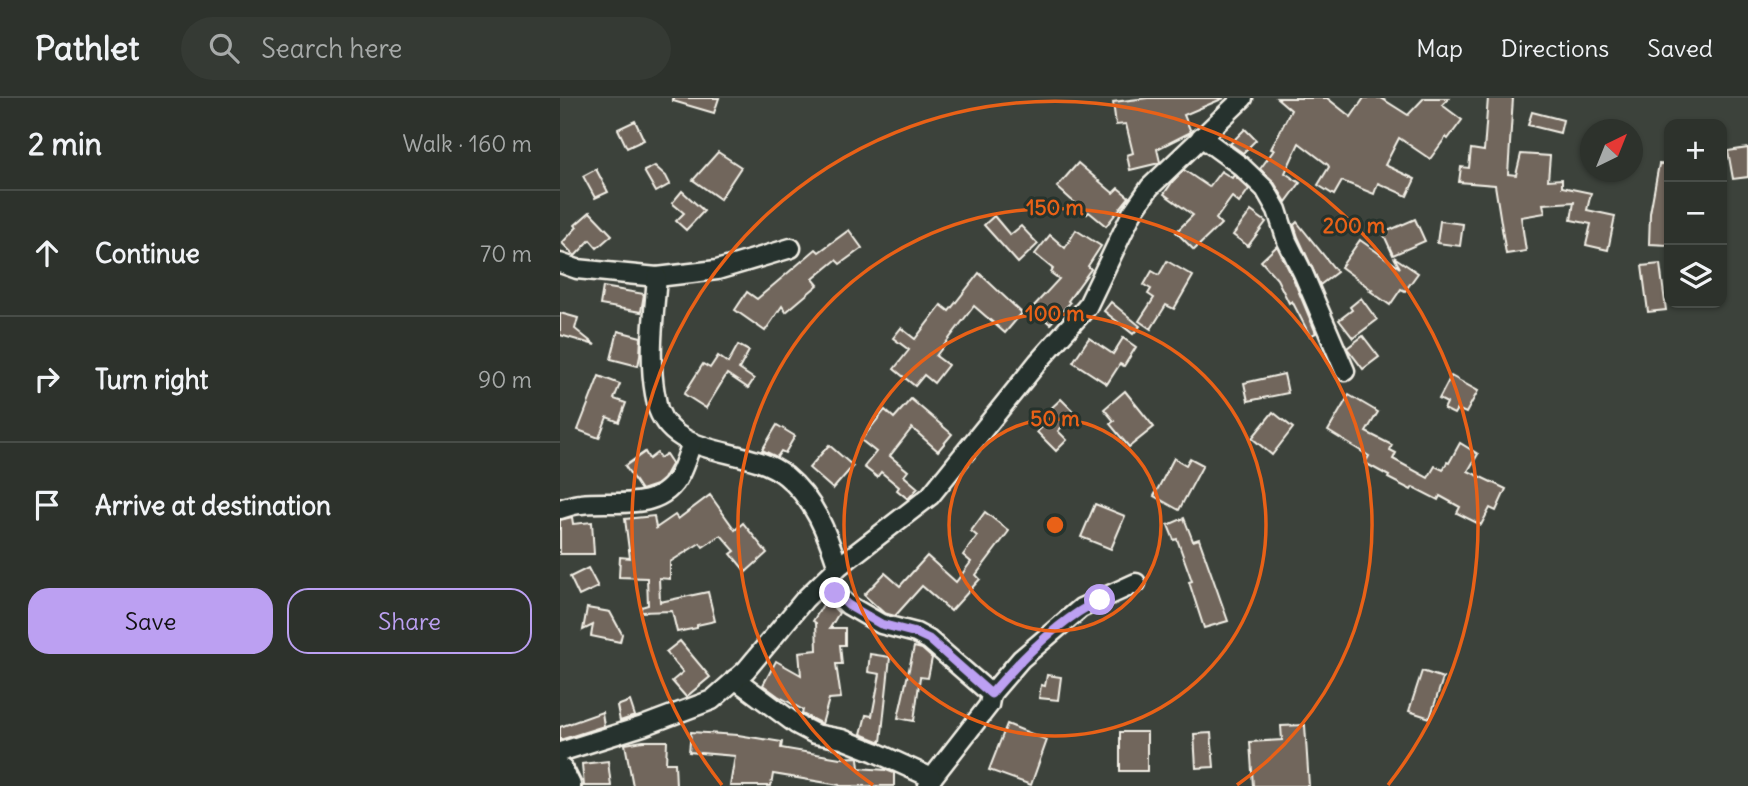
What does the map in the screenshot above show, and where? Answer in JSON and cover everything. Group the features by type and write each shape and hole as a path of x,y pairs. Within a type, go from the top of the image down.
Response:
{"main road":[{"path":"560,772 567,786"}],"street":[{"path":"560,752 643,726 712,700 746,670 805,599 838,567 930,496 1038,362 1087,307 1132,214 1150,187 1243,98"},
{"path":"1201,137 1241,166 1265,189 1277,210 1287,241 1345,371"},
{"path":"560,263 577,269 657,277 717,270 792,248"},
{"path":"657,277 651,372 658,410 669,427 685,440 762,462 784,474 801,490 819,517 838,567"},
{"path":"560,509 580,504 656,499 670,489 680,476 692,443"},
{"path":"823,582 848,605 881,624 929,639 991,694"},
{"path":"736,679 796,724 815,734 842,739 875,752 930,782 989,705 991,694 1021,659 1081,608 1136,583"}],"building":[{"path":"673,98 719,98 714,113 673,101"},
{"path":"1148,98 1224,98 1184,115 1191,132 1157,149 1159,163 1130,170 1127,155 1133,153 1126,124 1116,125 1113,102"},
{"path":"1277,98 1327,98 1351,117 1364,98 1381,98 1408,115 1424,98 1449,98 1442,105 1462,120 1430,159 1399,138 1385,165 1415,179 1407,196 1378,183 1374,194 1342,181 1334,195 1318,185 1328,165 1299,143 1285,173 1300,183 1286,202 1273,181 1260,169 1274,150 1271,149 1291,110"},
{"path":"1488,98 1513,98 1508,174 1516,175 1521,154 1550,156 1548,180 1562,179 1562,187 1591,193 1587,210 1615,216 1608,250 1586,245 1591,224 1571,220 1574,202 1543,204 1545,213 1521,217 1526,251 1506,254 1495,185 1459,182 1461,167 1469,168 1471,149 1484,151"},
{"path":"1532,112 1563,120 1560,133 1528,125"},
{"path":"635,121 644,140 627,148 618,129"},
{"path":"1245,129 1256,140 1243,153 1230,144"},
{"path":"1748,148 1748,177 1733,179 1728,151"},
{"path":"718,152 741,167 720,199 693,180"},
{"path":"1078,163 1113,193 1118,188 1129,197 1106,226 1089,212 1087,214 1057,187"},
{"path":"1659,164 1664,164 1664,245 1649,244 1650,213"},
{"path":"655,166 670,184 656,192 644,171"},
{"path":"596,169 608,192 595,198 583,176"},
{"path":"1184,170 1209,187 1221,171 1232,178 1234,175 1249,189 1239,203 1232,197 1216,219 1221,224 1194,250 1176,232 1193,215 1164,194"},
{"path":"682,191 704,211 686,230 676,221 684,213 672,203"},
{"path":"1251,211 1266,222 1248,246 1233,235"},
{"path":"590,212 612,235 597,248 590,240 575,256 562,243 577,227 575,225"},
{"path":"994,216 1010,235 1021,226 1038,244 1018,263 984,225"},
{"path":"1415,219 1425,241 1393,255 1383,233"},
{"path":"1440,221 1463,224 1460,246 1437,243"},
{"path":"1297,222 1337,272 1320,285 1298,237 1294,225"},
{"path":"849,230 862,248 840,264 836,260 813,279 818,285 786,312 782,306 765,331 735,310 747,292 757,299 816,249 819,252"},
{"path":"1076,230 1101,246 1088,266 1091,269 1068,301 1070,303 1050,324 1032,308 1059,279 1051,273 1053,269 1035,254 1050,235 1065,248"},
{"path":"1360,240 1400,268 1394,257 1418,273 1405,291 1401,289 1390,305 1341,267"},
{"path":"1277,246 1316,333 1310,336 1292,301 1289,303 1277,279 1261,261"},
{"path":"1167,261 1193,276 1174,309 1166,305 1151,329 1139,321 1154,298 1148,294 1151,289 1144,285 1152,271 1159,275"},
{"path":"1660,264 1666,310 1648,312 1642,266"},
{"path":"979,273 1022,313 1005,333 974,306 936,356 948,365 934,383 924,375 915,386 894,369 909,350 893,338 901,328 915,339 941,305 949,311"},
{"path":"603,287 644,294 641,312 600,305"},
{"path":"1361,298 1377,320 1353,338 1339,320 1352,310 1350,307"},
{"path":"1111,302 1140,326 1133,334 1104,311"},
{"path":"560,313 578,318 575,329 595,345 560,335"},
{"path":"618,331 641,337 638,366 611,359"},
{"path":"1363,336 1379,357 1363,369 1347,348"},
{"path":"1089,338 1113,354 1123,338 1136,347 1124,366 1120,364 1107,384 1073,362"},
{"path":"738,345 749,351 739,369 754,379 748,388 727,374 706,408 684,394 703,364 710,368 718,356 728,363"},
{"path":"1284,374 1288,393 1248,401 1244,383"},
{"path":"599,376 620,384 614,399 626,403 619,422 607,417 599,438 578,430"},
{"path":"1451,376 1478,391 1466,413 1457,409 1454,414 1444,409 1447,403 1439,399"},
{"path":"1125,391 1154,427 1129,447 1110,424 1114,421 1104,409"},
{"path":"1349,395 1378,412 1366,432 1392,445 1390,450 1396,453 1393,459 1428,478 1435,466 1443,470 1460,443 1478,454 1468,471 1506,489 1496,511 1490,508 1481,525 1457,513 1460,507 1440,496 1438,500 1413,487 1411,490 1365,463 1369,456 1328,431"},
{"path":"911,399 952,434 938,451 912,428 890,456 908,471 904,476 918,488 908,499 897,490 899,487 881,472 877,477 864,467 876,452 861,440 885,410 894,418"},
{"path":"1061,399 1075,413 1058,431 1067,440 1056,451 1037,432 1052,417 1047,412"},
{"path":"1273,412 1293,428 1272,455 1252,438"},
{"path":"777,425 795,436 785,453 781,451 777,457 762,450"},
{"path":"829,445 853,466 833,489 809,468"},
{"path":"645,452 649,459 657,453 660,458 666,454 672,463 663,479 656,485 641,490 625,466"},
{"path":"1174,458 1186,465 1190,458 1203,465 1179,510 1154,496"},
{"path":"710,495 735,530 743,523 767,553 746,572 731,554 735,551 721,535 703,547 700,543 670,562 670,579 659,578 660,602 708,592 715,621 677,632 672,611 641,612 641,607 648,605 647,578 619,577 620,557 630,558 625,519 654,516 656,528 675,515 678,519"},
{"path":"1095,504 1125,516 1111,549 1081,537"},
{"path":"985,512 1009,531 976,575 980,579 951,611 922,586 895,616 884,613 864,595 885,573 900,586 927,556 956,582 971,562 963,555 977,536 971,531"},
{"path":"572,517 573,524 592,522 594,554 560,554 560,520"},
{"path":"1184,518 1193,541 1199,539 1228,621 1204,628 1189,582 1192,581 1177,539 1174,540 1168,525"},
{"path":"588,568 598,587 579,596 570,577"},
{"path":"826,600 839,613 830,628 845,628 845,645 840,645 842,664 836,664 841,698 829,699 822,724 802,714 803,710 763,685 776,661 801,675 799,652 817,650 816,623 813,621"},
{"path":"587,608 610,612 622,634 620,642 591,636 593,625 583,630"},
{"path":"680,641 710,677 686,697 672,681 683,672 666,652"},
{"path":"914,647 922,649 932,658 928,678 920,677 914,721 898,718"},
{"path":"870,654 890,657 881,742 861,734 866,715 872,716 880,674 868,672"},
{"path":"1422,671 1443,678 1430,718 1409,711"},
{"path":"1047,675 1061,677 1058,700 1039,698 1041,685 1045,686"},
{"path":"630,701 635,716 620,721 617,706"},
{"path":"602,712 604,726 560,740 560,727"},
{"path":"1007,724 1047,740 1031,785 989,770"},
{"path":"1305,725 1309,786 1253,786 1250,742 1282,740 1281,726"},
{"path":"691,732 738,735 782,742 781,748 840,758 857,757 859,768 894,773 894,786 840,786 773,774 771,786 730,786 735,756 689,752"},
{"path":"1120,732 1147,732 1147,771 1120,771"},
{"path":"1211,733 1214,767 1196,768 1194,734"},
{"path":"667,741 666,763 675,763 676,786 633,786 625,744"},
{"path":"608,761 611,786 584,786 582,764"}],"route":[{"path":"835,593 848,605 881,624 929,639 991,694 1021,659 1081,608 1100,600"}]}
